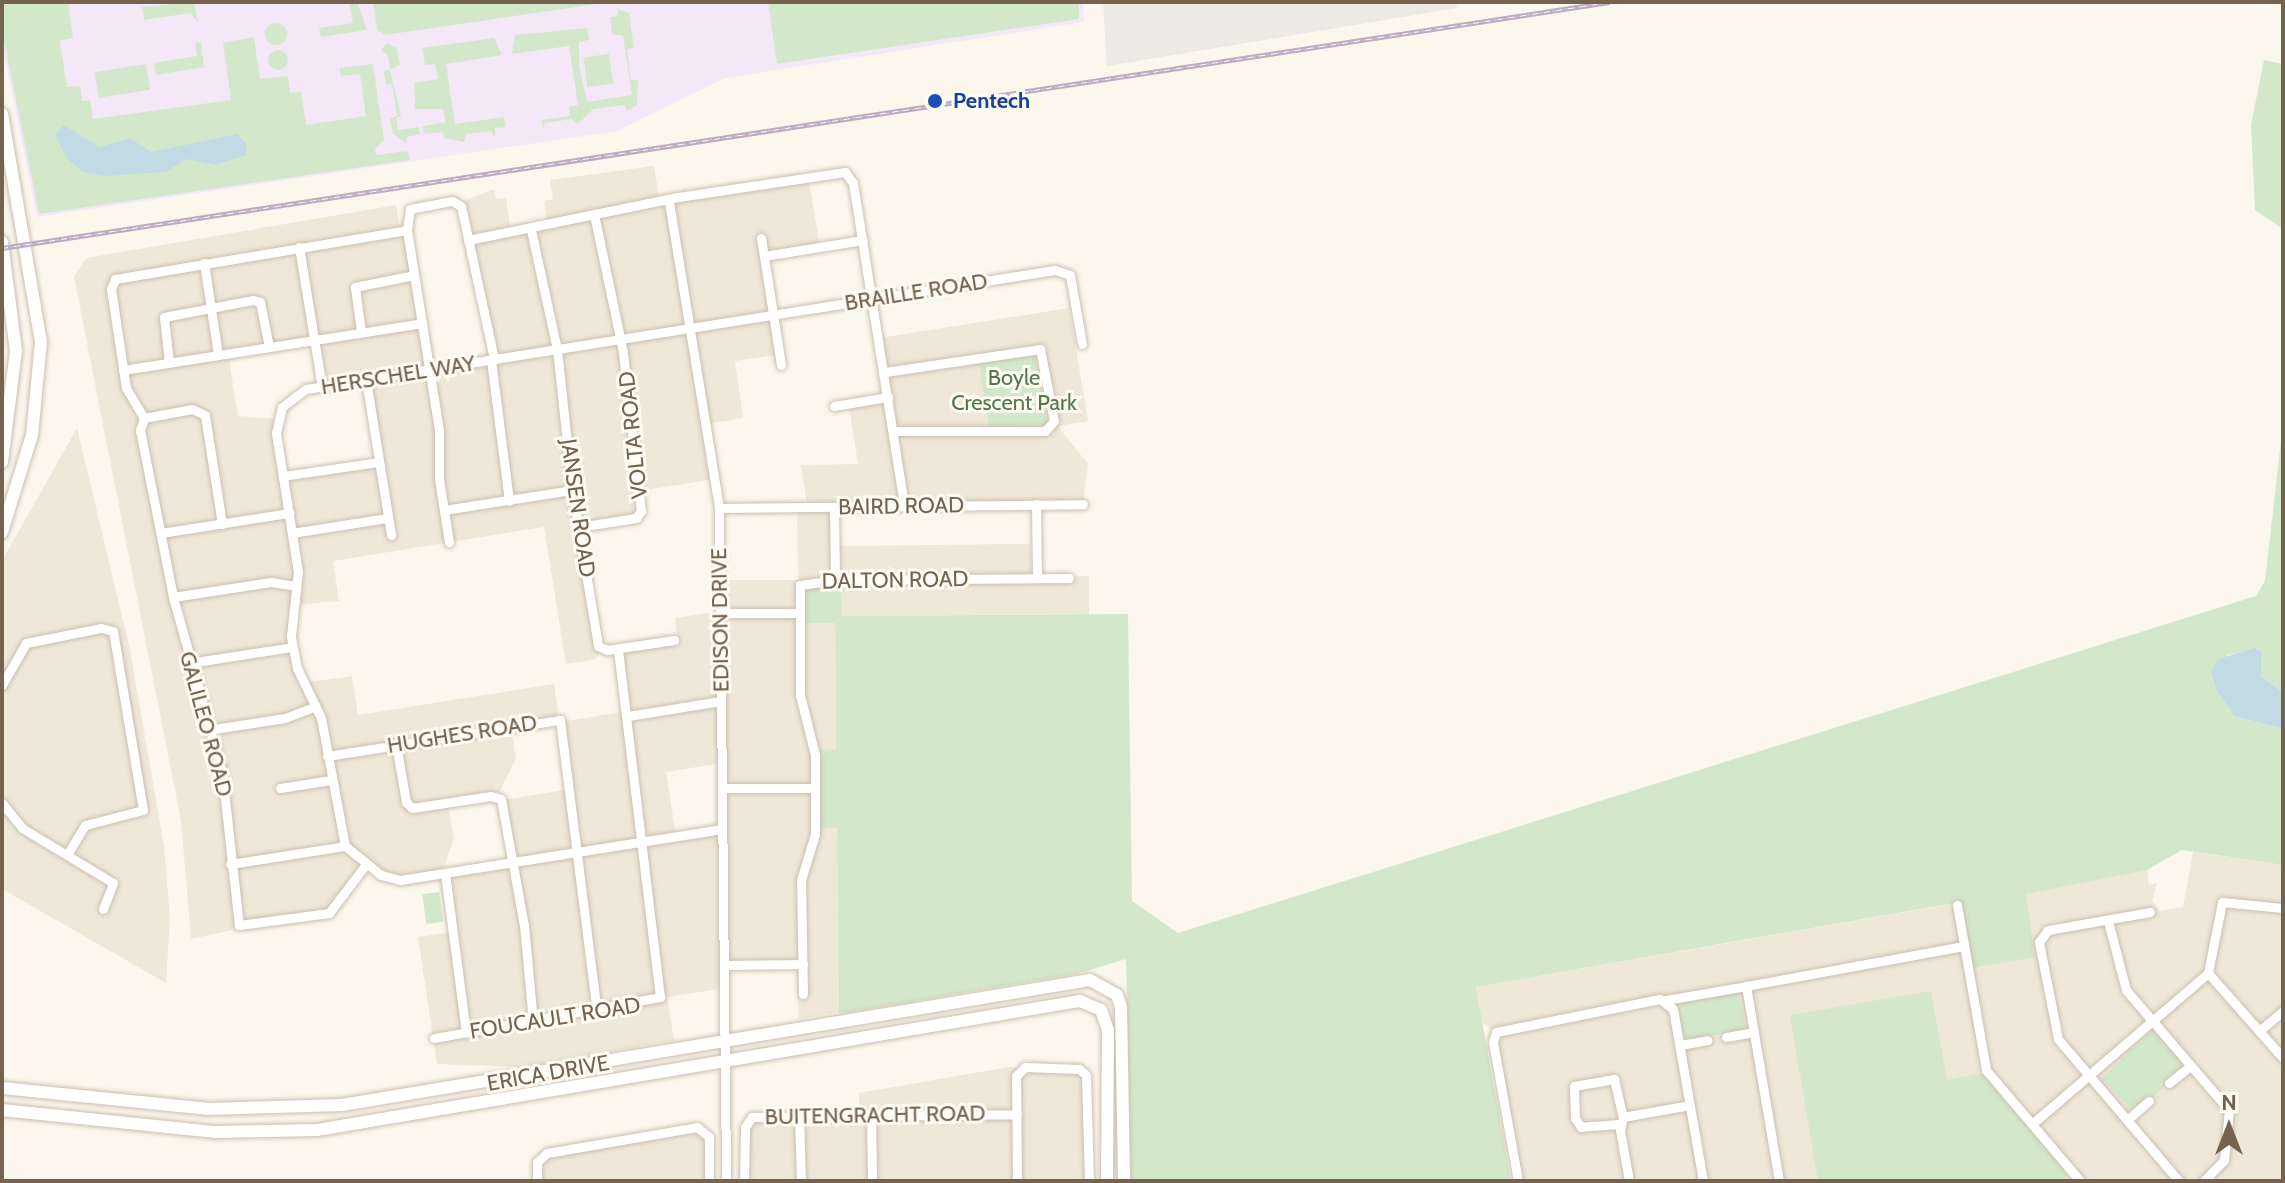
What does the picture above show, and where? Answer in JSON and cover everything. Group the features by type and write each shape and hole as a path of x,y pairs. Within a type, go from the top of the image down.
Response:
{"main road":[{"path":"2,114 41,342 31,444 2,532"},
{"path":"2,242 16,332 14,402 2,462"},
{"name":"ERICA DRIVE","path":"2,1088 198,1108 314,1108 425,1094 1090,980 1117,995 1121,1007 1124,1181"},
{"name":"ERICA DRIVE","path":"2,1110 193,1130 317,1130 1080,1001 1101,1010 1108,1030 1107,1181"}],"street":[{"path":"468,240 841,170 853,183 904,506"},
{"path":"449,542 431,369 407,230 410,209 452,201 461,206 493,359 509,501"},
{"name":"EDISON DRIVE","path":"669,202 719,508 726,1181"},
{"path":"594,214 621,339"},
{"name":"GALILEO ROAD","path":"366,864 329,913 244,927 238,921 224,786 173,597 142,421 131,401 123,370 113,281 407,230"},
{"name":"JANSEN ROAD","path":"531,230 557,349 572,490 598,646 618,649"},
{"path":"761,238 781,365"},
{"path":"764,256 863,240"},
{"path":"299,247 322,387"},
{"path":"204,263 218,355"},
{"name":"BRAILLE ROAD","path":"691,328 1061,270 1070,275 1082,344"},
{"path":"361,332 355,287 414,275"},
{"path":"169,363 164,317 211,308 260,302 269,347"},
{"path":"123,370 422,323"},
{"name":"HERSCHEL WAY","path":"345,846 316,706 292,647 296,586 292,533 276,433 279,413 295,394 322,387 691,328"},
{"name":"VOLTA ROAD","path":"578,527 636,518 641,511 621,339"},
{"path":"885,372 1040,349 1054,421 1045,431 894,431"},
{"path":"366,380 391,535"},
{"path":"834,406 888,397"},
{"path":"2,417 14,402"},
{"path":"142,421 192,409 205,415 222,524"},
{"path":"283,476 379,462"},
{"path":"444,510 572,490"},
{"path":"1036,504 1037,578"},
{"name":"BAIRD ROAD","path":"719,508 1083,504"},
{"path":"834,507 835,580"},
{"path":"161,533 289,513"},
{"path":"292,533 387,518"},
{"name":"DALTON ROAD","path":"803,994 801,880 815,834 815,745 800,695 800,585 835,580 1069,578"},
{"path":"173,597 271,582 296,586"},
{"path":"720,613 799,613"},
{"path":"2,685 26,643 101,628 113,631 143,810 85,825 67,855"},
{"path":"642,841 618,649 674,640"},
{"path":"189,663 292,647"},
{"path":"628,716 721,701"},
{"path":"207,730 285,718 316,706"},
{"name":"HUGHES ROAD","path":"327,756 560,720 578,851"},
{"path":"396,744 408,806 417,809 498,797 514,861 533,1022"},
{"path":"280,788 331,780"},
{"path":"722,788 815,788"},
{"path":"2,803 22,828 113,883 103,909"},
{"path":"230,864 345,846 366,864 396,880 722,829"},
{"name":"FOUCAULT ROAD","path":"434,1038 597,1011 660,997 642,841"},
{"path":"578,851 597,1011"},
{"path":"445,873 466,1033"},
{"path":"2032,1124 2208,973 2222,902 2233,899 2283,908"},
{"path":"1957,905 1986,1070 2078,1180"},
{"path":"2150,912 2048,930 2039,942 2054,1032 2179,1181"},
{"path":"2108,921 2120,980 2230,1116 2224,1160 2204,1181"},
{"path":"1518,1181 1493,1042 1496,1032 1963,946"},
{"path":"724,965 803,964"},
{"path":"2208,973 2283,1058"},
{"path":"1746,986 1779,1181"},
{"path":"1666,1000 1673,1009 1703,1181"},
{"path":"2259,1031 2283,1011"},
{"path":"1726,1037 1754,1032"},
{"path":"1680,1045 1708,1040"},
{"path":"2169,1083 2191,1065"},
{"path":"1017,1181 1019,1071 1084,1072 1089,1181"},
{"path":"1629,1181 1622,1120 1614,1079 1574,1086 1575,1118 1581,1127 1622,1120 1690,1105"},
{"path":"2127,1120 2149,1101"},
{"path":"871,1114 872,1181"},
{"name":"BUITENGRACHT ROAD","path":"744,1181 748,1120 799,1115 1017,1114"},
{"path":"799,1115 801,1181"},
{"path":"537,1181 537,1162 547,1153 697,1127 709,1137 709,1181"}],"shaded area":[{"path":"2,2 1083,2 1084,22 725,78 617,131 37,217 2,44"},
{"path":"1103,2 1456,2 1457,8 1107,66"},
{"path":"654,166 660,203 808,175 820,247 764,256 776,355 735,361 743,418 706,424 714,479 639,491 641,514 580,528 601,649 596,659 566,664 544,527 333,561 339,601 294,605 291,626 304,683 352,676 358,715 554,684 558,713 554,720 511,727 516,759 500,791 491,798 448,805 454,839 441,874 405,880 366,865 335,908 191,939 181,821 74,277 86,258 396,205 400,231 407,230 430,370 494,360 459,203 494,189 496,199 506,198 511,233 548,227 544,201 553,199 550,180","holes":["314,340 321,387 365,381 378,462 284,476 277,419 238,416 228,354"]},
{"path":"1069,308 1088,421 1058,426 1088,464 1083,503 834,506 835,546 1030,544 1031,577 1089,576 1089,614 841,616 835,623 836,750 816,750 816,828 837,828 839,1012 798,1019 797,964 725,965 725,988 667,997 674,1040 523,1067 437,1064 418,937 454,932 445,874 513,862 502,800 571,789 562,722 628,711 619,649 677,639 675,618 721,611 721,580 798,580 797,506 807,505 801,465 858,464 849,407 889,400 880,338","holes":["722,763 723,829 676,836 666,772"]},
{"path":"77,428 130,650 164,846 170,918 166,983 2,889 2,561"},
{"path":"2193,852 2283,865 2283,1181 1517,1181 1495,1032 1482,1022 1476,987 1957,903 1968,968 2025,894 2042,889 2147,870 2149,885 2157,883 2152,902 2160,911 2183,907"},
{"path":"1009,1067 1081,1069 1090,1181 743,1181 742,1127 752,1115 859,1113 859,1093"},
{"path":"704,1129 710,1181 536,1181 541,1155"}],"green space":[{"path":"2,2 68,2 73,38 60,41 67,87 80,86 82,101 90,100 93,119 231,100 223,43 254,37 260,79 288,76 290,93 301,91 306,125 366,116 360,74 341,76 339,68 373,64 384,140 375,149 376,155 407,151 410,160 39,214 2,31"},
{"path":"194,2 198,23 191,13 144,20 142,7"},
{"path":"349,2 357,2 367,30 321,37 319,28 353,23"},
{"path":"373,2 610,2 385,35 377,30"},
{"path":"768,2 1079,2 1079,19 777,64"},
{"path":"618,9 629,13 634,48 627,49 631,80 638,80 637,105 627,111 624,105 593,109 578,124 572,119 545,123 543,130 541,120 570,116 569,107 578,105 569,46 512,54 515,35 587,28 589,40 579,42 579,65 587,102 632,95 623,36 612,34 610,17 618,16"},
{"path":"276,23 284,26 287,34 284,42 276,45 268,42 265,34 268,26"},
{"path":"494,38 502,55 446,64 455,124 504,117 506,127 495,128 495,137 491,131 466,134 464,142 445,138 442,132 424,134 423,126 446,122 443,109 415,109 414,83 438,79 435,64 425,65 422,48"},
{"path":"201,42 204,67 156,75 154,63 197,56 195,43"},
{"path":"387,43 397,48 400,65 390,70 401,116 396,118 398,130 419,127 420,134 407,137 406,143 393,134 390,118 397,116 392,84 386,84 384,72 390,69 388,56 381,50"},
{"path":"278,50 285,53 288,60 285,67 278,70 271,67 268,60 271,53"},
{"path":"609,54 613,84 587,87 583,58"},
{"path":"2264,60 2283,64 2283,229 2255,210 2251,125"},
{"path":"146,64 150,90 99,98 95,72"},
{"name":"Boyle Crescent Park","path":"1034,354 1047,425 989,426 979,363"},
{"path":"2283,423 2283,692 2261,676 2261,651 2256,649 2228,655 2216,678 2217,691 2234,716 2283,729 2283,865 2182,850 2147,870 2026,894 2035,957 1972,968 1960,902 1476,987 1511,1181 1131,1181 1126,959 1080,973 839,1014 837,828 818,828 818,750 836,749 835,623 802,623 803,586 840,584 842,616 1128,614 1132,901 1178,933 2256,596 2265,581"},
{"path":"439,892 443,922 426,924 422,894"},
{"path":"1738,991 1746,1030 1688,1040 1683,1035 1679,1009 1682,1001"},
{"path":"1931,991 1947,1080 1983,1073 2064,1170 2066,1181 1818,1181 1790,1015"},
{"path":"2152,1030 2186,1065 2136,1114 2102,1079"}],"water":[{"path":"64,125 99,147 130,138 151,152 237,134 246,143 246,155 215,165 186,159 166,172 106,176 83,172 67,159 55,134"},
{"path":"2255,648 2261,651 2261,676 2283,692 2283,729 2234,716 2217,691 2211,671 2218,659"}],"railway":[{"path":"2,248 1609,2"}],"place":[{"name":"Pentech","path":"935,101"}]}
